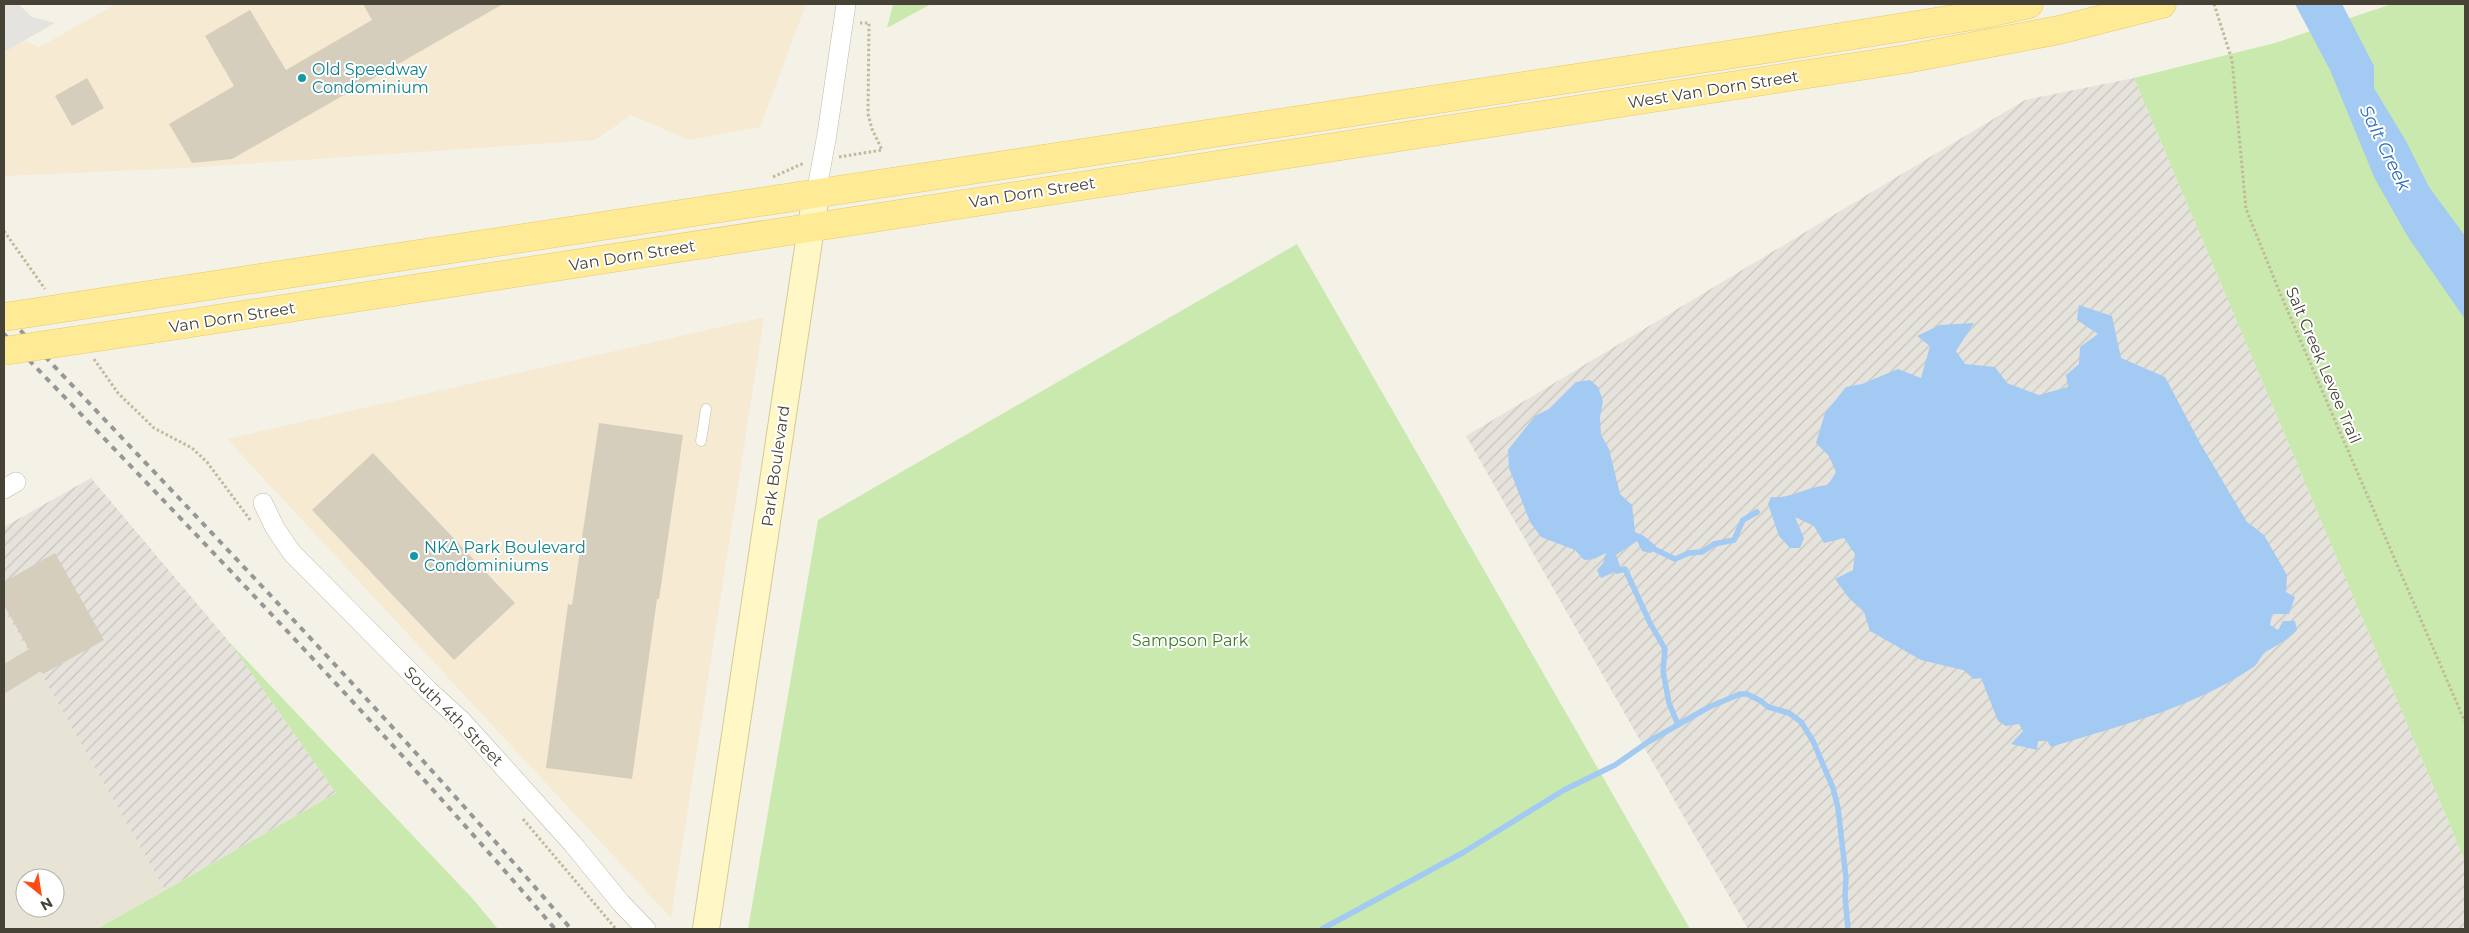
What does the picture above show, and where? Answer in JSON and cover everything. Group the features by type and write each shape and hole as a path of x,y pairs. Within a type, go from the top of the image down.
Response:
{"main road":[{"name":"West Van Dorn Street","path":"1241,129 1760,50 1979,15 2029,4"},
{"name":"West Van Dorn Street","path":"1260,157 1946,53 2059,30 2160,4"},
{"name":"Van Dorn Street","path":"4,317 1241,129"},
{"name":"Van Dorn Street","path":"4,351 812,228 1260,157"},
{"name":"Park Boulevard","path":"706,929 816,194"}],"street":[{"name":"Park Boulevard","path":"816,194 827,134 844,13"},
{"name":"South 4th Street","path":"263,503 275,528 292,553 428,690 462,721 572,843 621,903 646,929"}],"lane":[{"path":"701,442 706,409"}],"path":[{"name":"Salt Creek Levee Trail","path":"2214,4 2232,60 2246,209 2325,398 2465,722"},
{"path":"844,13 868,23 868,114 872,129 882,150 865,153"}],"shaded area":[{"path":"4,4 18,4 32,17 55,23 4,52"},
{"path":"116,4 806,4 760,127 689,140 631,115 595,140 186,168 4,176 4,43 13,37 40,47"},
{"path":"2134,78 2465,861 2465,929 1748,929 1466,436 2025,100"},
{"path":"764,317 671,918 227,439"},
{"path":"91,478 231,644 336,793 165,890 4,609 4,527"},
{"path":"4,609 165,890 97,929 4,929"}],"green space":[{"path":"893,4 931,4 887,28"},
{"path":"2392,4 2465,4 2465,861 2134,78 2275,43"},
{"name":"Sampson Park","path":"1297,244 1690,929 748,929 818,520"},
{"path":"231,644 472,898 498,929 97,929 336,793"}],"water":[{"name":"Salt Creek","path":"2295,4 2342,4 2374,66 2374,88 2406,141 2429,187 2465,236 2465,319 2408,237 2375,179 2330,70"},
{"path":"2079,305 2112,316 2121,358 2165,377 2200,443 2247,522 2264,535 2287,575 2286,592 2295,597 2289,614 2272,614 2270,625 2278,630 2283,621 2295,621 2297,630 2265,653 2252,668 2205,694 2154,715 2051,747 2047,741 2038,741 2037,750 2011,744 2023,731 2019,724 2006,726 1998,721 1981,678 1974,679 1963,670 1921,660 1870,631 1864,612 1848,597 1835,579 1853,570 1855,554 1844,538 1824,543 1814,526 1795,517 1804,538 1800,548 1790,548 1779,536 1768,504 1771,497 1786,496 1828,485 1836,472 1829,456 1816,443 1825,413 1846,387 1862,384 1898,369 1921,378 1930,346 1917,336 1940,325 1974,323 1956,351 1965,364 1995,367 2007,383 2039,395 2068,387 2066,375 2079,364 2080,347 2098,334 2077,320"},
{"path":"1590,380 1598,387 1603,401 1600,417 1601,435 1609,449 1620,494 1632,505 1635,532 1644,536 1656,546 1651,553 1642,551 1637,541 1616,555 1620,566 1617,571 1601,578 1597,570 1603,563 1606,553 1594,559 1584,560 1575,550 1541,537 1530,522 1509,468 1508,450 1535,416 1549,409 1576,382"}],"building":[{"name":"Old Speedway Condominium","path":"363,4 503,4 232,159 192,163 169,124 234,86 205,36 250,10 286,70 372,20"},
{"path":"87,78 104,108 72,126 55,96"},
{"path":"599,423 683,435 659,599 657,599 632,779 546,768 568,604 572,605"},
{"name":"NKA Park Boulevard Condominiums","path":"373,453 515,603 454,660 312,510"},
{"path":"55,553 104,640 43,674 41,671 4,694 4,664 29,649 4,605 4,582"}],"waterway":[{"path":"1654,549 1675,559 1689,553 1702,552 1714,544 1734,540 1743,520 1757,512"},
{"path":"1617,571 1625,569 1650,623 1665,649 1663,671 1669,703 1678,725"},
{"path":"1322,929 1464,852 1564,790 1615,765 1648,742 1709,707 1740,694 1747,694 1768,707 1789,713 1801,722 1813,741 1833,788 1838,808 1846,878 1845,896 1848,929"}],"railway":[{"path":"4,313 362,694 503,850 571,929"},
{"path":"4,334 353,702 555,929"}],"place":[{"name":"Old Speedway Condominium","path":"302,78"},
{"name":"NKA Park Boulevard Condominiums","path":"414,556"}]}
